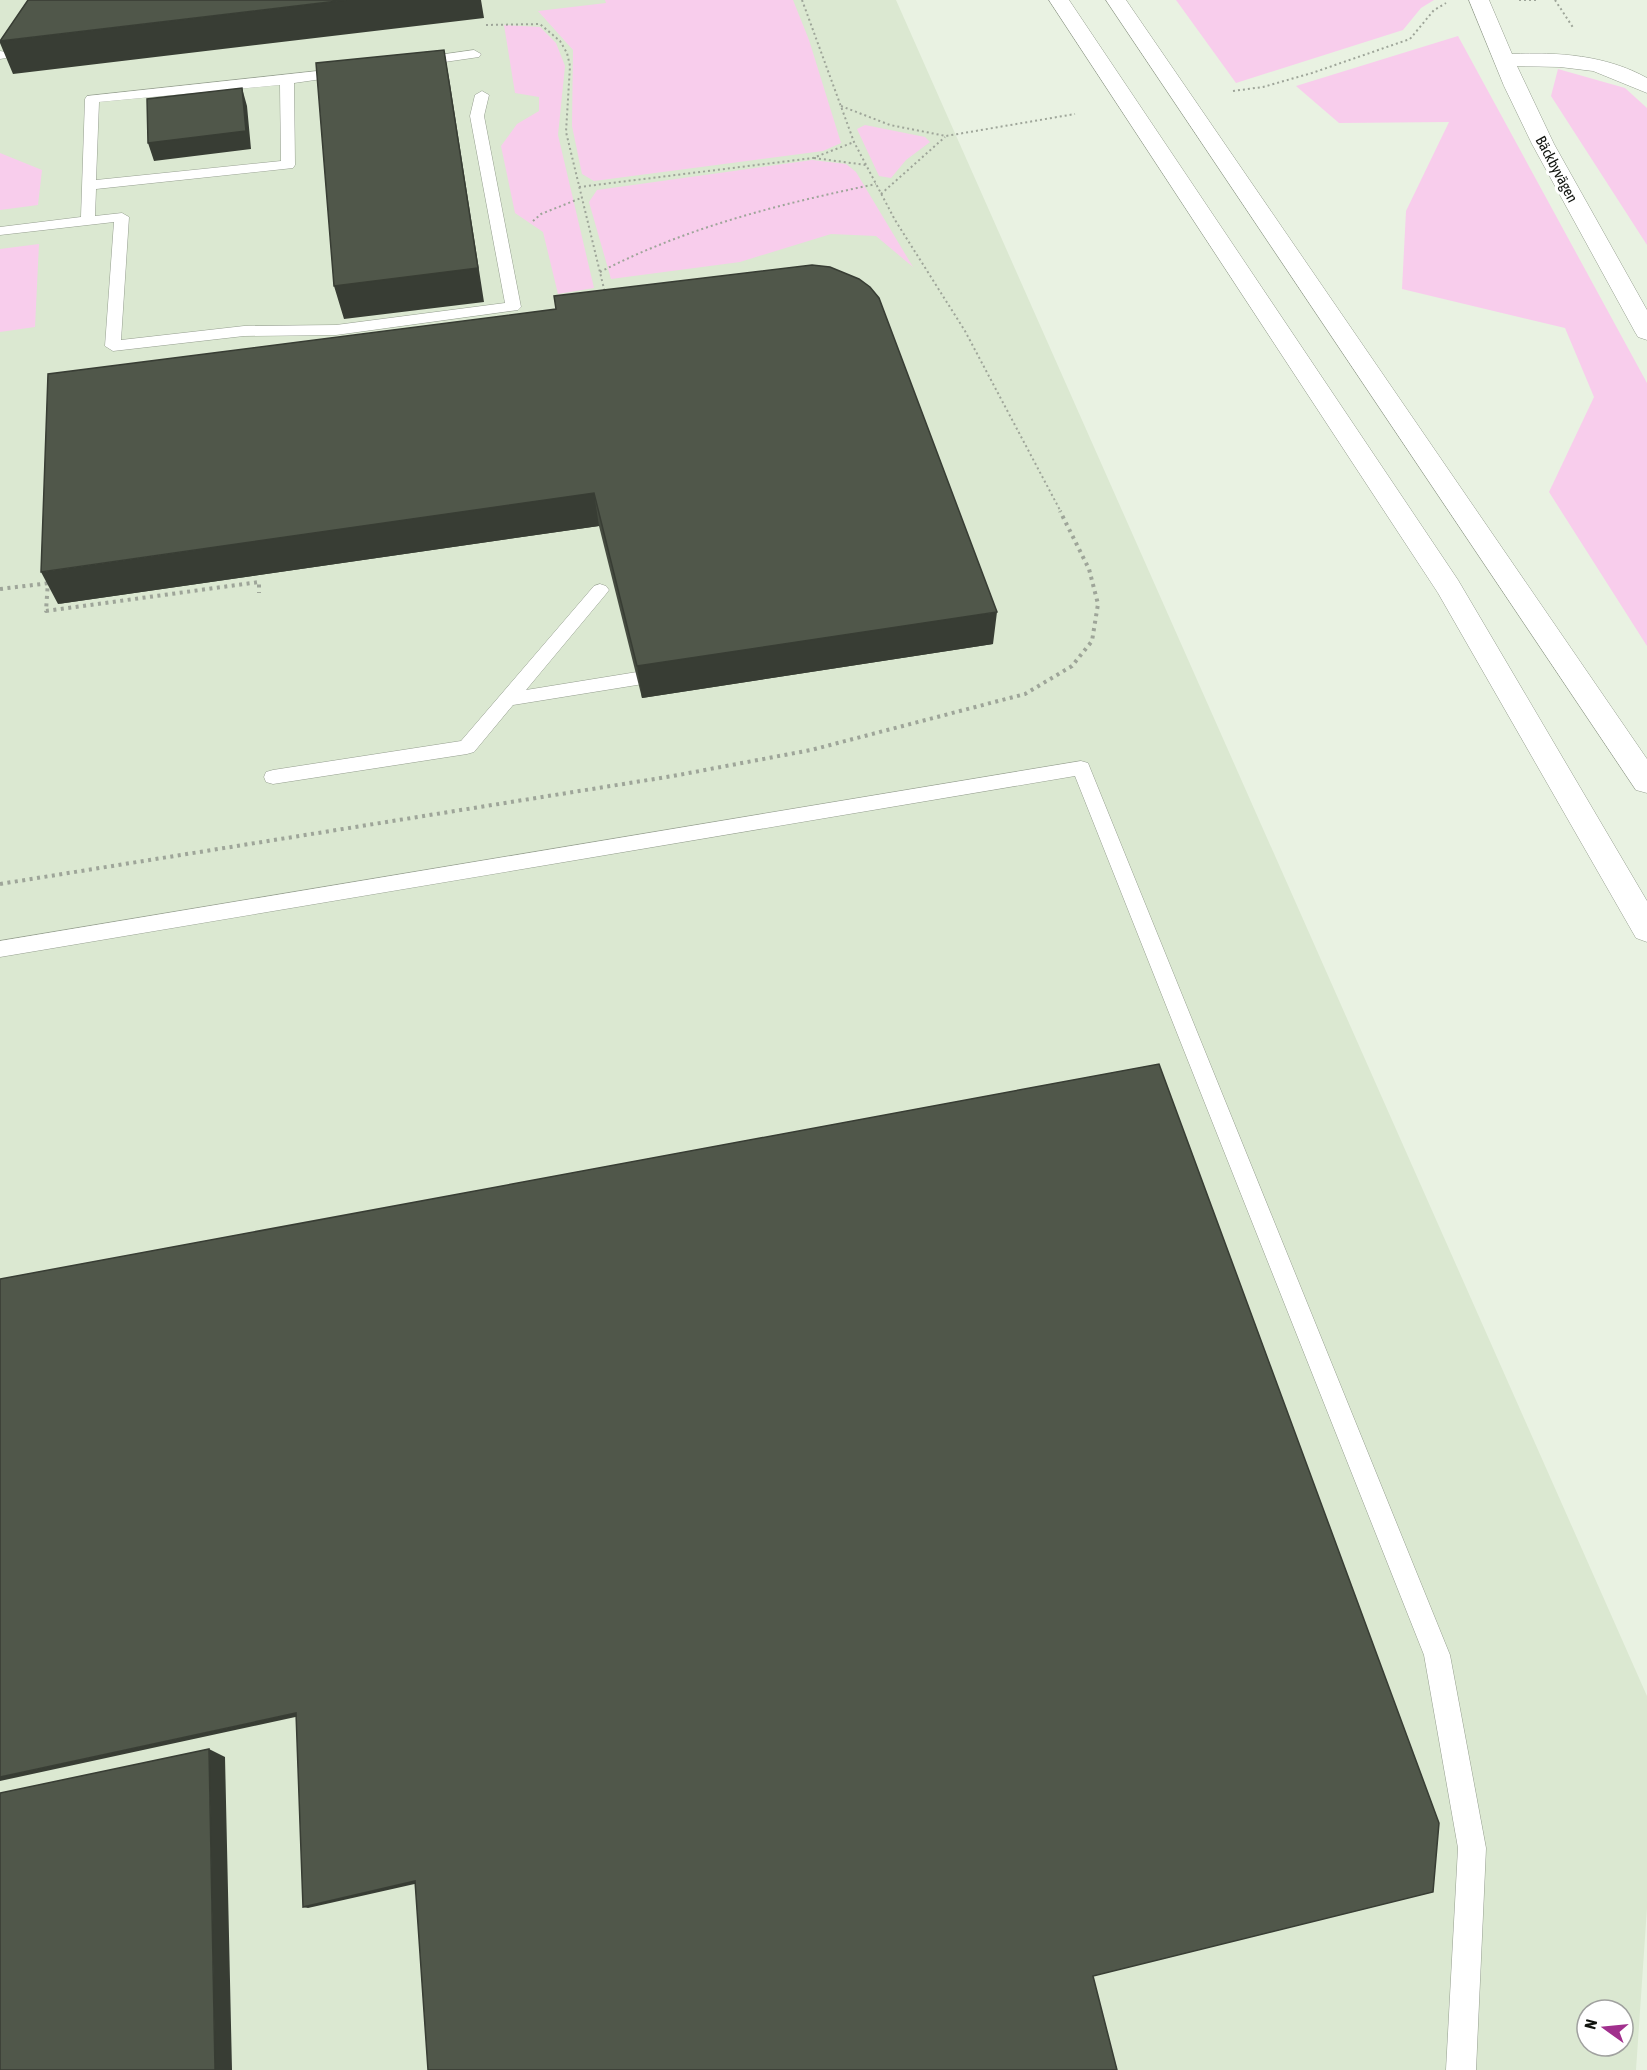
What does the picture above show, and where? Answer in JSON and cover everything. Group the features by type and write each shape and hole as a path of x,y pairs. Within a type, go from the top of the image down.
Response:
{"main road":[{"path":"1059,0 1448,586 1647,929"},
{"path":"1116,0 1647,782"},
{"name":"Bäckbyvägen","path":"1479,0 1543,144 1647,332"},
{"path":"1505,60 1546,58 1590,63 1633,78 1647,87"}],"lane":[{"path":"404,63 474,54"},
{"path":"88,221 92,99 287,80 357,70"},
{"path":"89,185 288,165 287,80"},
{"path":"0,231 122,217 113,346 244,332 336,330 513,307 477,116 482,95"},
{"path":"273,777 467,747 600,590"},
{"path":"509,699 637,679"},
{"path":"0,949 1081,768 1437,1654 1472,1848 1461,2070"}],"path":[{"path":"0,884 661,778 811,750 1025,694 1072,666 1092,641 1098,604 1089,569 1032,453 965,331 881,194 854,142 802,0"},
{"path":"1233,91 1263,87 1312,73 1410,39 1442,4 1452,1 1536,0"},
{"path":"481,25 540,24 560,41 567,52 570,66 566,132 606,297"},
{"path":"841,105 890,125 946,136 1075,114"},
{"path":"881,194 946,136"},
{"path":"579,188 813,158 854,142"},
{"path":"813,158 866,165"},
{"path":"600,272 622,259 714,225 765,209 876,184"},
{"path":"498,227 531,223 541,214 581,198"},
{"path":"48,571 46,611 260,582 259,593"},
{"path":"0,589 58,582"}],"shaded area":[{"path":"0,0 896,0 1647,1696 1647,1908 1636,2070 0,2070"},
{"path":"605,0 793,0 809,40 841,143 823,151 594,181 582,174 572,126 573,50 538,11 606,3"},
{"path":"1176,0 1434,0 1421,8 1403,30 1236,83"},
{"path":"504,25 540,27 556,43 565,66 558,135 594,288 558,294 543,232 515,213 501,146 517,124 539,111 539,97 515,93"},
{"path":"1458,36 1647,383 1647,646 1549,492 1594,397 1565,328 1402,289 1406,211 1449,122 1339,123 1296,86"},
{"path":"1558,69 1625,88 1647,108 1647,245 1551,96"},
{"path":"865,125 925,137 930,142 906,160 891,178 879,176 857,129"},
{"path":"0,153 42,170 38,205 0,210"},
{"path":"812,160 846,164 856,172 913,267 876,236 831,234 740,262 611,279 589,202 597,190"},
{"path":"39,244 35,327 0,332 0,249"}],"building":[{"path":"28,0 346,0 0,41"},
{"path":"444,50 478,268 334,286 316,63"},
{"path":"242,88 246,131 148,143 147,99"},
{"path":"812,265 830,267 859,279 879,298 997,612 637,666 594,493 41,572 48,374 556,309 554,296"},
{"path":"1159,1064 1439,1823 1433,1892 1093,1976 1117,2070 428,2070 415,1881 303,1907 296,1713 0,1777 0,1279"},
{"path":"209,1749 215,2070 0,2070 0,1793"}]}
